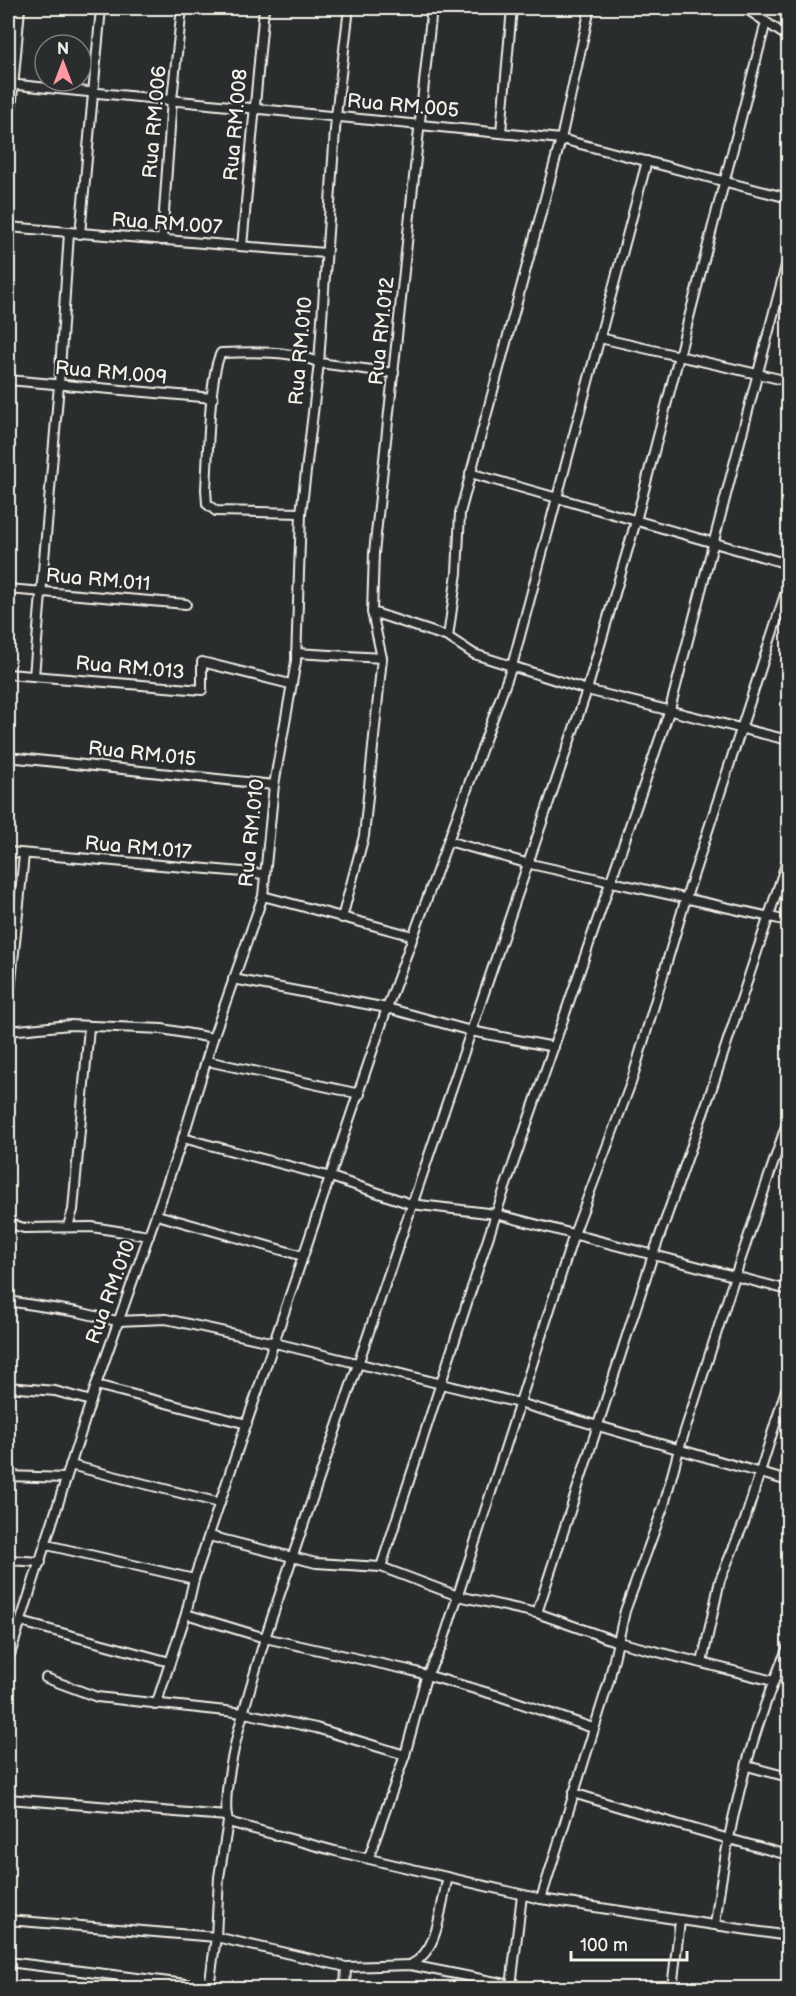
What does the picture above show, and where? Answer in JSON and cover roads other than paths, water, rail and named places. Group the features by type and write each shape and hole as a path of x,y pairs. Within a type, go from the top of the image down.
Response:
{"street":[{"path":"8,145 10,84 20,8"},
{"path":"93,82 101,8"},
{"name":"Rua RM.006","path":"162,240 172,99 182,8"},
{"name":"Rua RM.008","path":"242,246 264,8"},
{"name":"Rua RM.010","path":"8,1661 11,1642 21,1622 47,1545 65,1478 117,1321 157,1215 213,1038 263,896 274,785 296,653 301,513 319,363 336,116 349,8"},
{"name":"Rua RM.012","path":"342,918 364,836 382,658 372,612 374,553 432,8"},
{"path":"501,132 512,8"},
{"path":"448,638 457,573 459,513 561,139 590,8"},
{"path":"745,8 789,37"},
{"path":"777,8 789,15"},
{"path":"8,1962 210,1988 216,1937 219,1876 228,1819 229,1776 265,1638 471,1032 526,863 587,690 636,520 766,22"},
{"name":"Rua RM.005","path":"10,84 33,86"},
{"name":"Rua RM.005","path":"93,91 561,139 789,198"},
{"path":"80,234 92,93"},
{"path":"156,1705 186,1614 194,1579 360,1094 387,1008 512,666 647,161"},
{"name":"Rua RM.007","path":"8,227 325,253"},
{"path":"34,676 59,385 69,233"},
{"path":"381,1567 496,1214 612,883 670,709 716,542 789,258"},
{"path":"600,338 679,354 789,381"},
{"path":"301,513 216,511 207,504 213,398 217,360 221,353 249,352 309,358 319,363 394,373"},
{"name":"Rua RM.009","path":"8,380 213,398"},
{"path":"470,473 789,564"},
{"path":"369,1857 405,1755 426,1677 441,1648 574,1234 631,1083 686,898 789,585"},
{"name":"Rua RM.011","path":"8,589 186,604"},
{"path":"372,612 448,638 474,654 587,690 789,740"},
{"path":"296,653 382,658"},
{"name":"Rua RM.013","path":"8,674 202,690 202,662 290,684"},
{"name":"Rua RM.015","path":"8,757 274,785"},
{"path":"448,842 612,883 789,921"},
{"name":"Rua RM.017","path":"8,852 265,874"},
{"path":"8,1010 24,855"},
{"path":"537,1613 653,1255 789,858"},
{"path":"263,896 413,936"},
{"path":"233,979 387,1008 471,1032 554,1047"},
{"path":"8,1031 70,1025 162,1029 213,1038"},
{"path":"68,1226 73,1210 89,1027"},
{"path":"207,1061 360,1094"},
{"path":"541,1899 609,1681 625,1611 664,1505 679,1449 735,1276 789,1120"},
{"path":"183,1138 331,1177 411,1204 496,1214 789,1290"},
{"path":"157,1215 303,1256"},
{"path":"8,1223 24,1228 68,1226 149,1236"},
{"path":"8,1302 22,1302 117,1321 166,1319 275,1343 356,1365 519,1403 789,1480"},
{"path":"702,1663 720,1580 745,1520 789,1383"},
{"path":"96,1385 247,1424"},
{"path":"8,1387 55,1391 91,1401"},
{"path":"70,1465 220,1503"},
{"path":"8,1476 65,1478"},
{"path":"209,1536 328,1565 381,1567 458,1596 537,1613 618,1642 773,1681"},
{"path":"47,1545 194,1579"},
{"path":"8,1560 41,1562"},
{"path":"186,1614 265,1638 370,1660 499,1696 593,1728"},
{"path":"21,1622 170,1662"},
{"path":"715,1925 721,1879 747,1766 773,1681 789,1647"},
{"path":"46,1678 97,1697 244,1713 316,1728 405,1755"},
{"path":"747,1766 789,1777"},
{"path":"573,1793 667,1823 697,1828 789,1856"},
{"path":"8,1799 228,1819 335,1851 369,1857 541,1899 680,1921 789,1935"},
{"path":"410,1965 426,1953 435,1933 448,1877"},
{"path":"511,1986 522,1895"},
{"path":"8,1920 216,1937 346,1967 410,1965 527,1989"},
{"path":"672,1989 680,1921"},
{"path":"345,1989 346,1967"}]}
